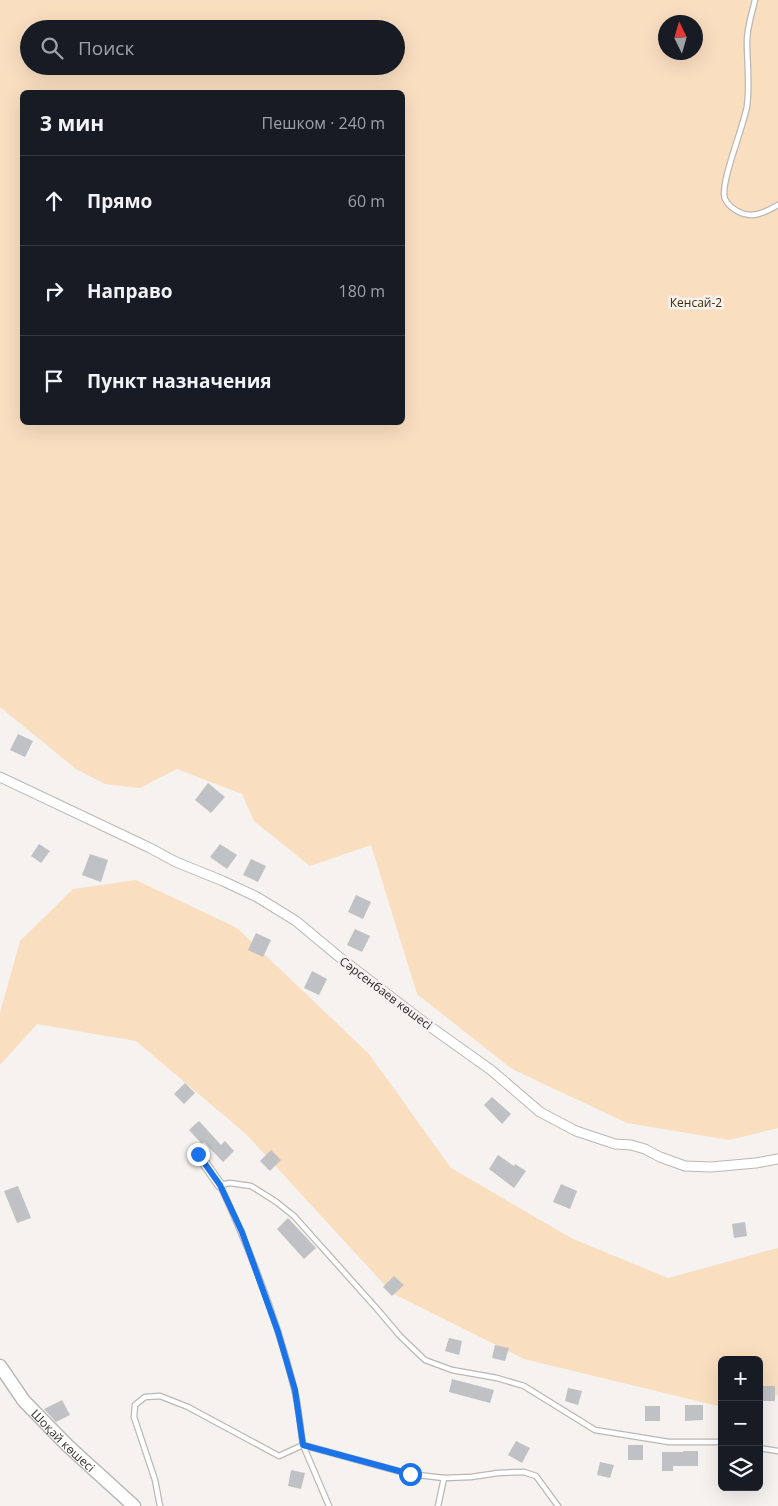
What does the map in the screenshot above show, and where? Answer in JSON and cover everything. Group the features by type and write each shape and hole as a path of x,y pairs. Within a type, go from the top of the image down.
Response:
{"street":[{"name":"Сәрсенбаев көшесі","path":"0,777 176,862 257,897 296,921 425,1024 490,1070 540,1112 576,1131 615,1144 645,1148 660,1157 686,1166 711,1167 778,1159"},
{"path":"198,1154 220,1185"},
{"name":"Шоқай көшесі","path":"0,1366 24,1401 36,1414 134,1506"}],"lane":[{"path":"755,0 747,39 747,107 726,180 725,198 732,208 743,214 761,214 778,205"},
{"path":"329,1506 303,1445 295,1390 278,1332 242,1232 220,1185 230,1183 251,1186 294,1216 400,1336 425,1360 452,1370 498,1378 524,1386 595,1430 669,1442 718,1442"},
{"path":"160,1506 155,1480 134,1417 135,1405 145,1397 160,1396 188,1407 279,1456 303,1445 410,1474 444,1478 471,1477 498,1472 524,1472 536,1476 558,1506"},
{"path":"763,1449 778,1451"},
{"path":"438,1506 444,1478"}],"green space":[{"name":"Кенсай-2","path":"0,0 778,0 778,1128 729,1140 627,1123 512,1069 417,994 371,845 310,866 254,821 242,794 177,769 140,788 105,784 76,769 0,707"},
{"path":"136,880 237,928 369,1054 451,1168 573,1239 668,1278 778,1248 778,1395 763,1399 763,1356 718,1356 718,1406 524,1359 392,1293 246,1134 136,1041 37,1024 0,1065 0,1013 20,941 73,889"}],"building":[{"path":"18,734 33,741 25,757 10,750"},
{"path":"208,783 225,797 211,813 195,800"},
{"path":"39,844 50,851 41,863 31,856"},
{"path":"220,844 237,855 227,869 210,857"},
{"path":"90,854 108,860 101,882 82,875"},
{"path":"251,859 266,866 258,882 243,875"},
{"path":"356,895 371,902 363,919 348,912"},
{"path":"355,929 370,936 362,952 347,945"},
{"path":"256,933 271,940 263,957 248,950"},
{"path":"312,971 327,979 319,995 304,988"},
{"path":"185,1083 195,1093 184,1104 174,1094"},
{"path":"492,1097 511,1114 502,1124 484,1105"},
{"path":"199,1121 221,1145 225,1141 234,1151 223,1162 204,1142 202,1144 189,1130"},
{"path":"271,1150 281,1160 270,1171 260,1161"},
{"path":"498,1155 514,1166 515,1164 526,1171 514,1188 489,1169"},
{"path":"561,1184 577,1191 570,1209 553,1202"},
{"path":"18,1186 31,1218 17,1223 4,1191"},
{"path":"288,1218 316,1248 304,1259 277,1229"},
{"path":"745,1222 747,1236 734,1238 732,1224"},
{"path":"394,1276 404,1285 392,1296 383,1287"},
{"path":"449,1338 462,1341 459,1355 445,1351"},
{"path":"495,1345 509,1348 505,1361 492,1358"},
{"path":"452,1379 494,1390 490,1403 449,1392"},
{"path":"763,1386 775,1386 775,1401 763,1401"},
{"path":"568,1388 582,1391 578,1405 565,1401"},
{"path":"62,1400 70,1415 56,1422 44,1409"},
{"path":"685,1405 703,1405 703,1420 685,1421"},
{"path":"645,1406 660,1406 660,1421 645,1421"},
{"path":"516,1441 530,1448 522,1463 508,1455"},
{"path":"628,1445 643,1445 643,1460 628,1460"},
{"path":"698,1451 698,1466 673,1466 673,1471 662,1471 662,1452"},
{"path":"600,1462 614,1465 610,1478 597,1475"},
{"path":"291,1470 305,1473 301,1489 288,1486"}],"route":[{"path":"198,1154 220,1185 242,1232 278,1332 295,1390 303,1445 410,1474"}]}
